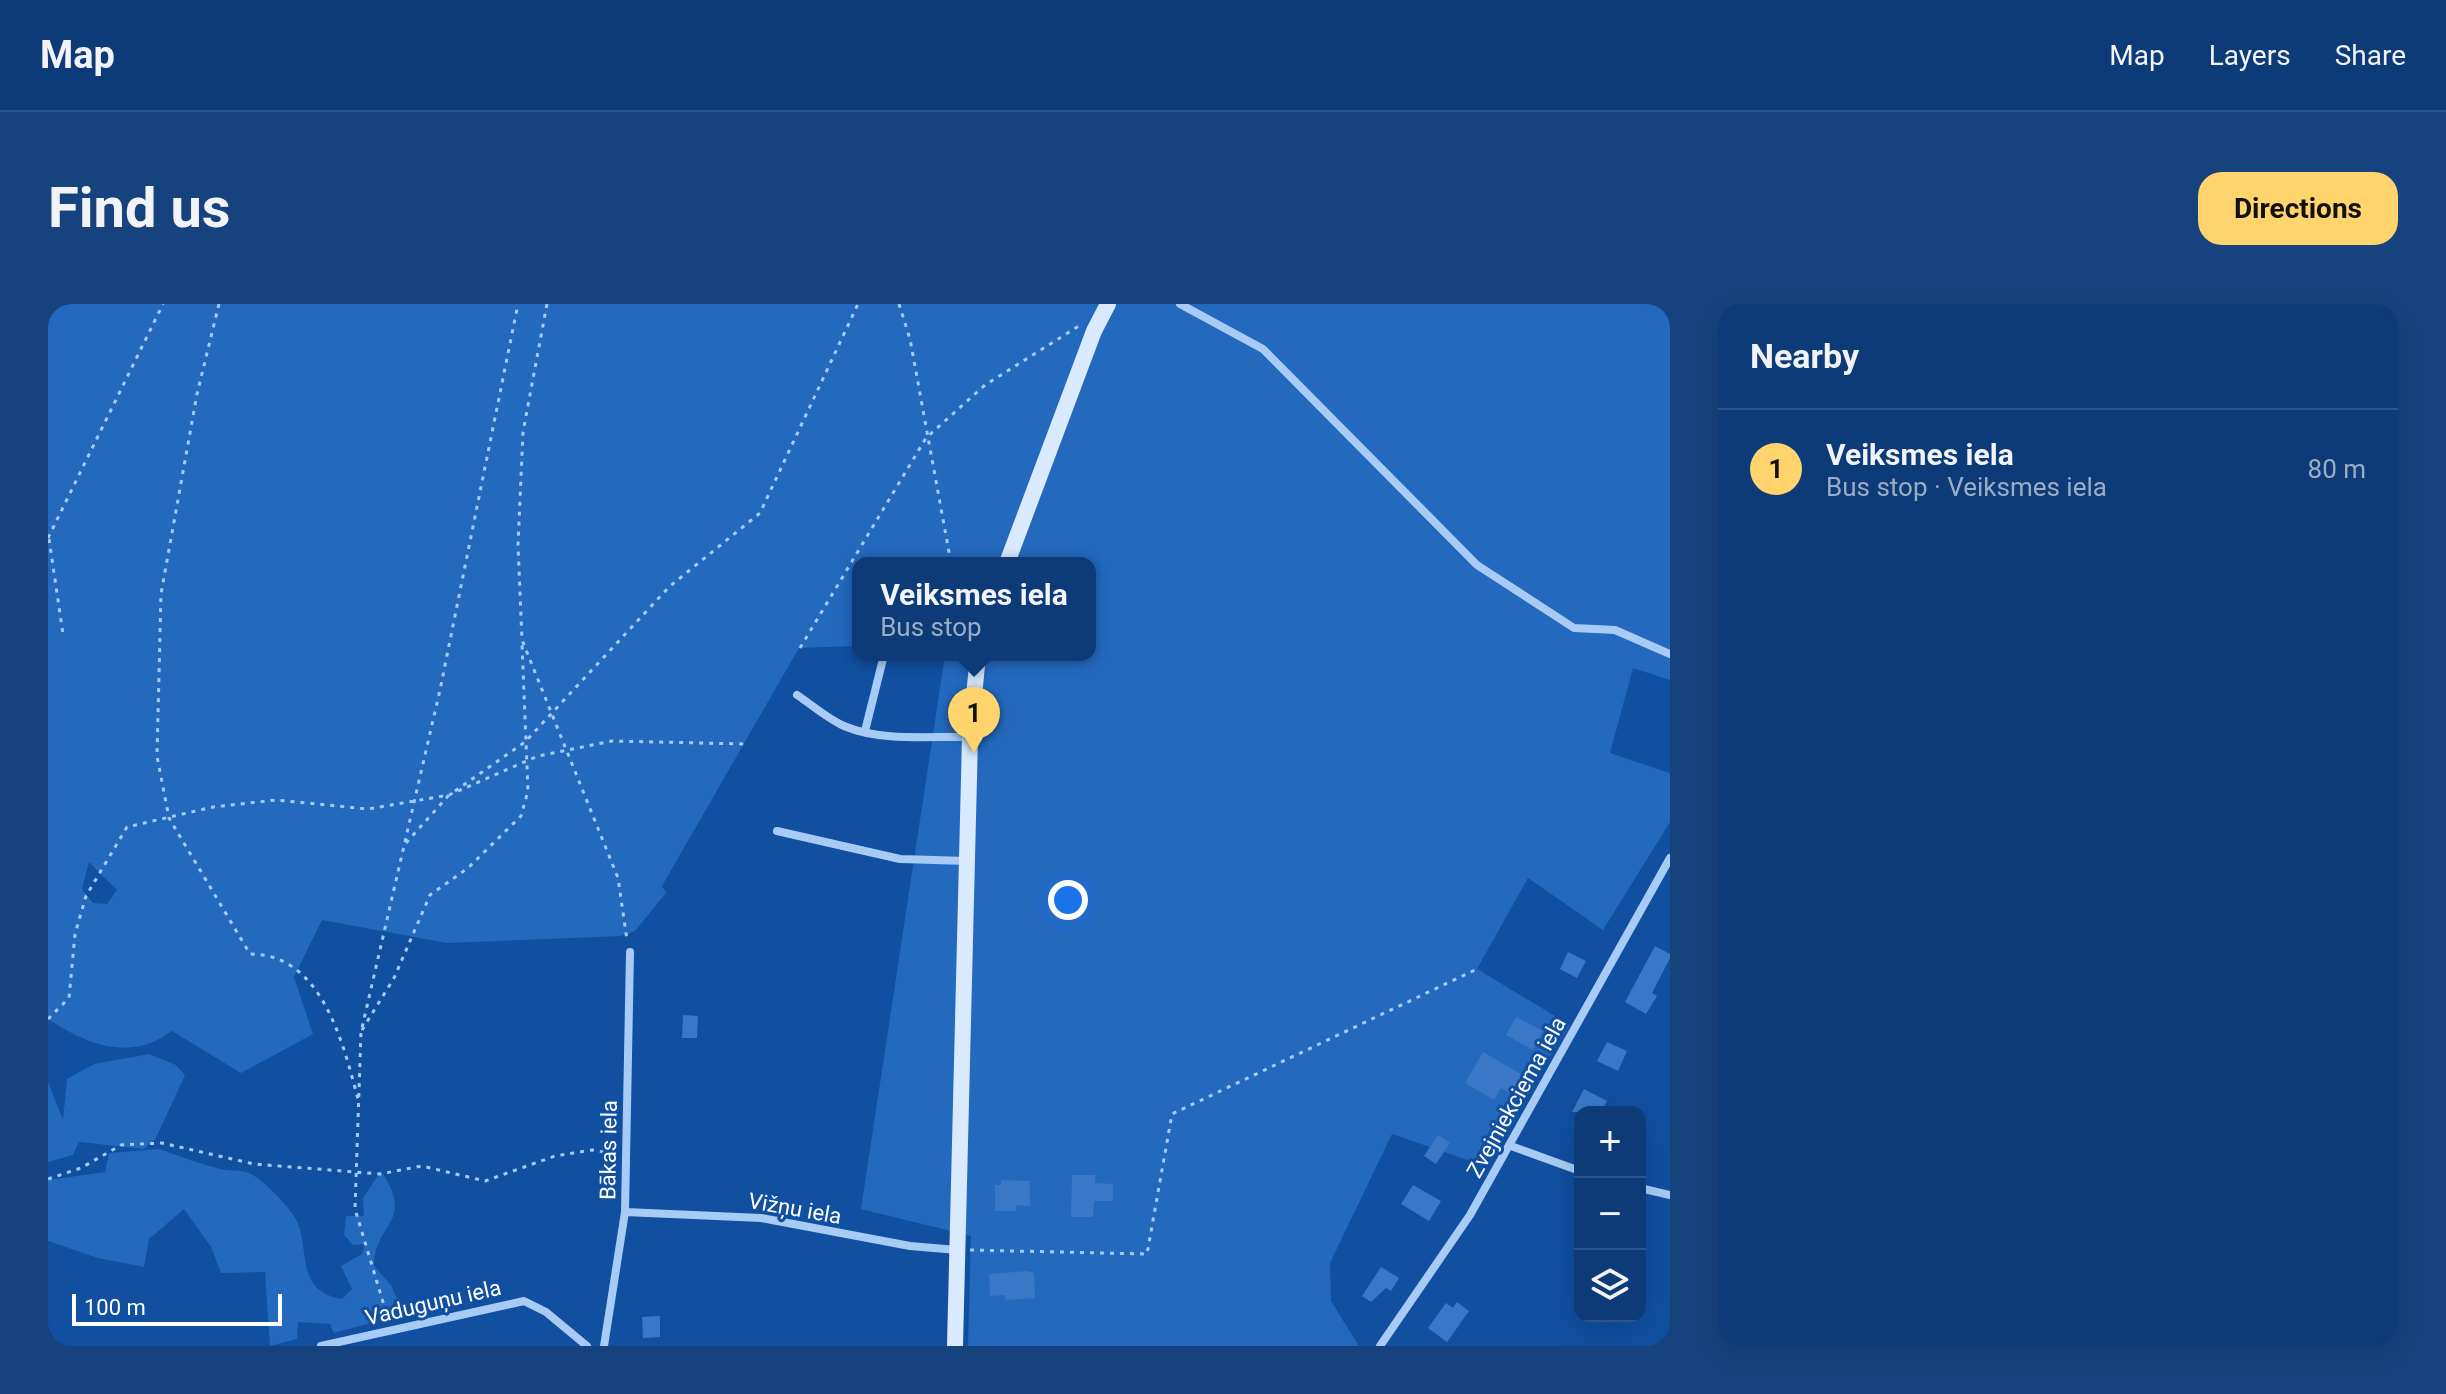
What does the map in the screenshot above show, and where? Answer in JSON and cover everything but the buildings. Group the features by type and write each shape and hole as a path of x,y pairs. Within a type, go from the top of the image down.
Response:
{"main road":[{"path":"1009,557 1107,306"},
{"path":"955,1346 970,737 977,661"}],"street":[{"path":"1180,304 1263,349 1477,565 1574,628 1615,630 1670,654"},
{"path":"865,731 882,661"},
{"path":"797,695 843,726 893,736 970,737"},
{"path":"777,831 900,859 968,861"},
{"name":"Zvejniekciema iela","path":"1380,1346 1470,1215 1670,858"},
{"name":"Bākas iela","path":"604,1346 625,1212 630,952"},
{"path":"1511,1146 1574,1169"},
{"path":"1646,1189 1670,1195"},
{"name":"Vižņu iela","path":"625,1212 761,1218 910,1246 958,1250"},
{"name":"Vaduguņu iela","path":"321,1346 524,1301 546,1312 587,1346"}],"path":[{"path":"63,634 48,537 163,304"},
{"path":"219,304 197,394 161,594 157,756 169,818 250,954 272,954 318,990 342,1039 359,1103"},
{"path":"390,1330 381,1285 355,1209 361,1032 414,801 518,304"},
{"path":"361,1032 394,978 430,895 468,868 521,816 528,791 518,545 523,432 547,304"},
{"path":"404,846 449,795 525,742 669,587 760,513 858,304"},
{"path":"899,304 910,339 950,557"},
{"path":"855,557 926,438 985,385 1107,306"},
{"path":"800,648 852,561"},
{"path":"522,640 618,878 630,952"},
{"path":"48,1019 69,998 75,934 86,896 127,827 213,807 276,800 368,809 449,795 526,761 612,741 746,744"},
{"path":"958,1250 1147,1254 1172,1114 1477,969"},
{"path":"48,1179 81,1168 121,1145 162,1143 254,1164 380,1174 422,1166 485,1181 555,1156 592,1150 626,1157"}],"shaded area":[{"path":"48,304 1670,304 1670,680 1633,668 1610,753 1670,773 1670,822 1603,930 1528,878 1477,969 1570,1025 1479,1164 1392,1134 1330,1263 1331,1301 1359,1346 968,1346 971,1236 861,1209 944,661 1096,661 1096,557 852,557 852,646 799,648 662,886 666,893 635,931 621,936 447,943 322,920 294,977 313,1034 241,1073 172,1031 141,1046 125,1048 94,1042 48,1019","holes":["89,862 117,890 107,904 93,903 82,889"]},
{"path":"149,1054 176,1065 185,1075 156,1138 144,1149 79,1142 73,1155 48,1162 48,1082 63,1120 67,1079 94,1064"},
{"path":"160,1149 217,1168 246,1172 261,1180 294,1216 309,1276 326,1294 342,1299 352,1289 341,1266 362,1254 365,1244 353,1245 344,1235 346,1216 364,1216 363,1198 381,1171 395,1202 394,1213 380,1240 374,1266 391,1285 404,1314 334,1333 330,1324 298,1322 297,1339 270,1346 265,1272 221,1273 211,1247 184,1209 149,1239 144,1267 98,1258 48,1241 48,1180 105,1172 109,1153"}],"place":[{"name":"Veiksmes iela","path":"974,753"}]}
